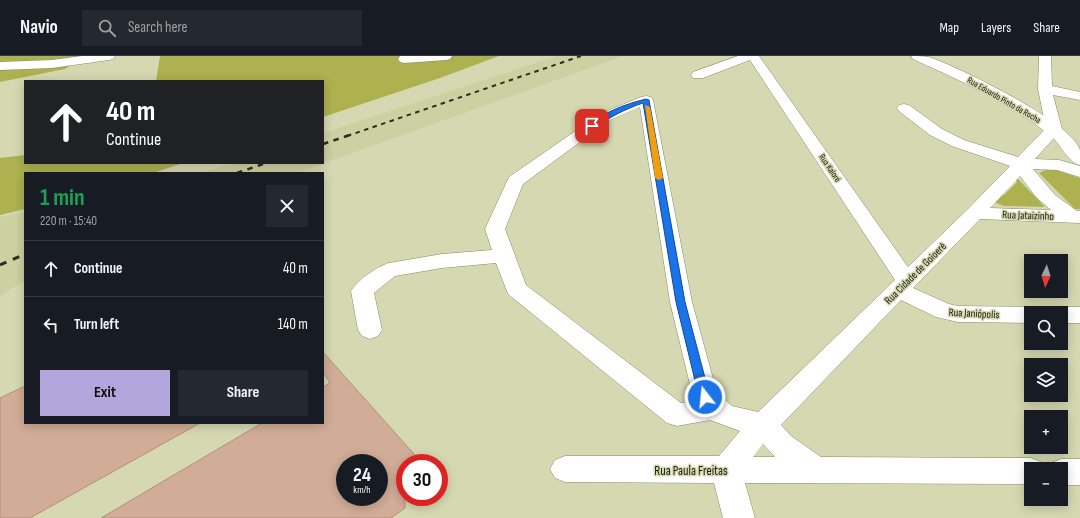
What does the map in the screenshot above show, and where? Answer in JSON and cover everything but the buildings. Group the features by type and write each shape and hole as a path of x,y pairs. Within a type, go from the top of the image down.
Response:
{"street":[{"path":"0,66 69,62 109,56"},
{"path":"404,59 446,56"},
{"path":"698,75 750,56"},
{"name":"Rua Kaloré","path":"753,56 902,286"},
{"name":"Rua Eduardo Pinto da Rocha","path":"917,56 983,86 1020,106 1054,129 1078,153"},
{"path":"1045,56 1045,90 1054,129"},
{"path":"1045,90 1080,96"},
{"path":"712,409 677,415 516,289 495,229 515,180 605,117 646,100 681,302 705,397 712,409 725,416 763,425 779,443 793,455 816,470"},
{"path":"904,108 946,138 1021,164 1059,165 1080,172"},
{"name":"Rua Cidade de Goioerê","path":"726,470 746,443 763,425 975,213 1054,129"},
{"path":"1021,164 1038,189 1049,200 1075,217"},
{"name":"Rua Jataizinho","path":"975,213 1075,217"},
{"path":"370,330 362,291 389,270 442,261 504,256"},
{"name":"Rua Janiópolis","path":"902,286 944,311 958,314 1024,315"},
{"path":"1068,315 1080,316"},
{"name":"Rua Paula Freitas","path":"565,469 1024,471"},
{"path":"726,470 739,518"},
{"path":"1068,472 1080,472"}],"shaded area":[{"path":"557,56 623,56 324,163 324,133"},
{"path":"231,164 321,164 299,172 205,172"},
{"path":"24,212 24,282 12,288 0,297 0,217"}],"green space":[{"path":"0,56 84,56 65,69 0,82"},
{"path":"160,56 499,56 440,78 324,117 324,80 156,80"},
{"path":"24,155 24,164 180,164 156,172 24,172 24,209 0,215 0,158"},
{"path":"1046,170 1056,170 1080,178 1080,209 1075,209 1039,173"},
{"path":"1017,178 1044,207 1004,206 994,202 998,195 1004,195 1017,182 1015,179"}],"railway":[{"path":"347,136 581,56"},
{"path":"324,144 347,136"},
{"path":"240,172 263,164"},
{"path":"0,265 24,254"}],"slow traffic":[{"path":"647,107 659,178"}],"route":[{"path":"592,126 605,117 646,100 681,302 705,397"}]}
